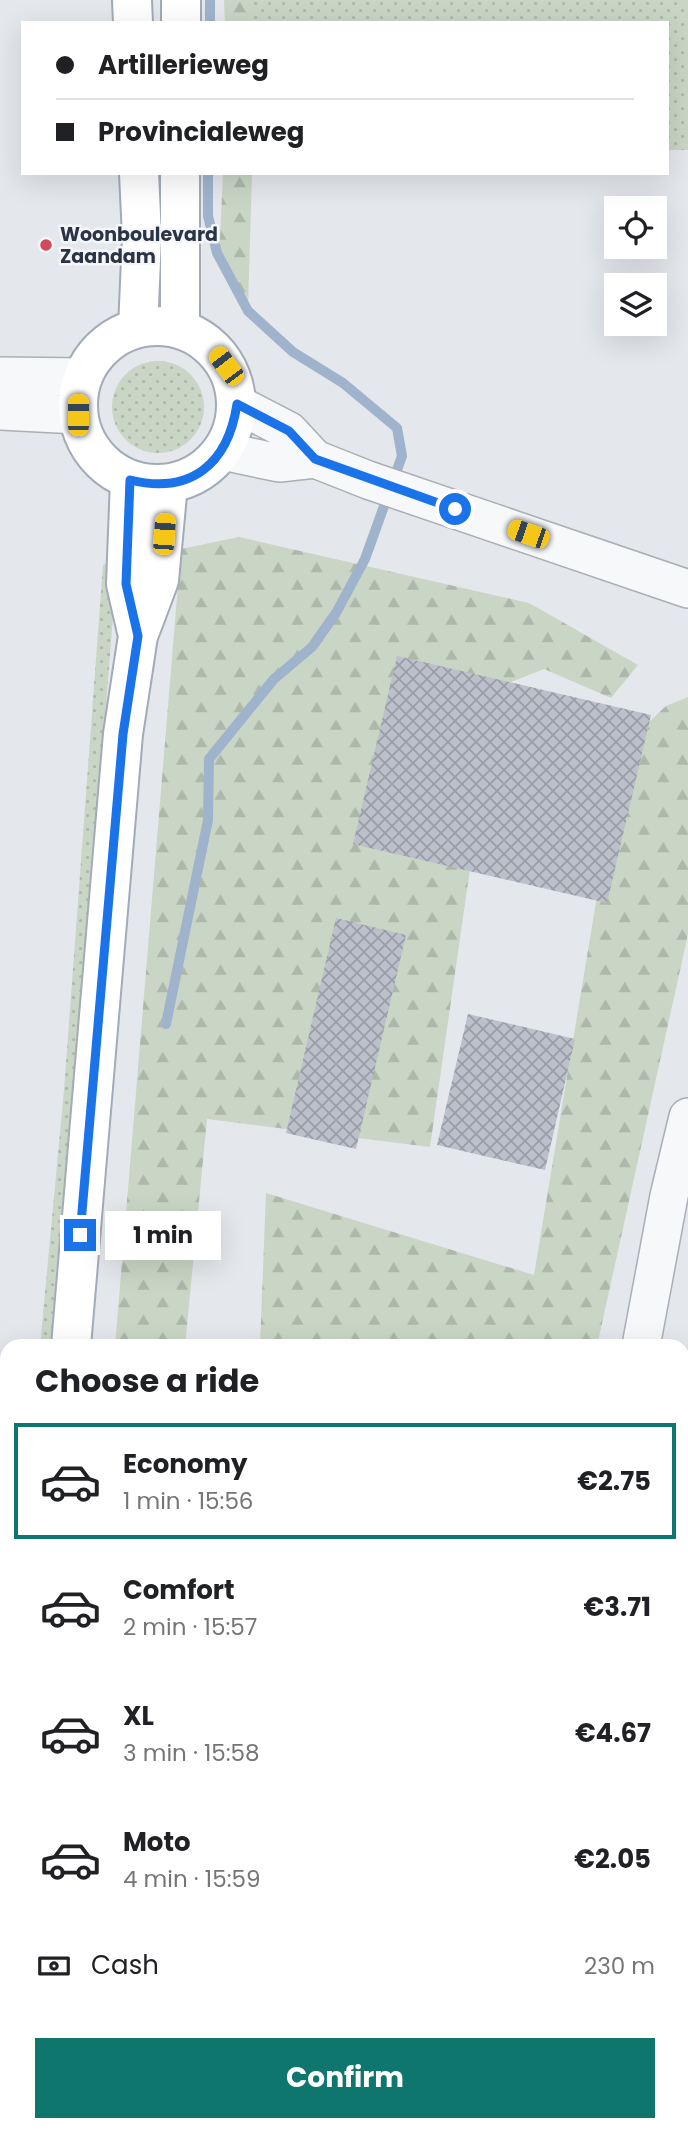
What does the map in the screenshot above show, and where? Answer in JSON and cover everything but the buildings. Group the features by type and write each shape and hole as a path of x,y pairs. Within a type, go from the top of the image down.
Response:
{"main road":[{"path":"132,0 133,21"},
{"path":"181,0 181,21"},
{"path":"138,328 142,237 139,175"},
{"path":"180,175 180,330"},
{"path":"159,326 180,330 198,338 214,350 230,375 237,404 233,429 222,451 208,467 189,478 168,484 149,485 130,480 110,470 94,455 83,436 78,415 78,395 83,377 91,360 114,338 138,328 159,326"},
{"path":"130,480 126,584 138,636"},
{"path":"72,1339 123,734 138,636 159,580 168,484"}],"street":[{"path":"0,376 83,377"},
{"path":"237,404 289,431 315,459 368,480 688,589"},
{"path":"0,411 78,415"},
{"path":"222,451 279,463 315,459"},
{"path":"643,1339 678,1198 688,1117"}],"green space":[{"path":"224,0 251,0 251,21 225,21"},
{"path":"251,0 688,0 688,150 669,150 669,21 251,21"},
{"path":"223,175 252,175 248,307 219,261"},
{"path":"158,361 175,365 190,375 200,390 204,407 200,424 190,439 175,449 158,453 141,449 126,439 116,424 112,407 116,390 126,375 141,365"},
{"path":"239,537 529,603 638,665 611,698 544,669 496,688 430,1147 207,1119 186,1339 116,1339 181,549"},
{"path":"103,565 117,565 71,1153 54,1339 41,1339 64,1090"},
{"path":"688,697 688,934 599,1339 260,1339 266,1193 534,1275 616,782 648,723 666,706"}],"waterway":[{"path":"210,0 210,21"},
{"path":"208,175 208,216 217,253 248,311 293,352 343,383 397,428 402,456 393,481"},
{"path":"166,1024 208,820 209,759 274,679 312,647 336,613 365,559 388,495"}],"place":[{"name":"Woonboulevard Zaandam","path":"46,245"}],"route":[{"path":"80,1235 123,734 138,636 126,584 130,480 149,485 168,484 189,478 208,467 222,451 233,429 237,404 289,431 315,459 455,509"}]}
